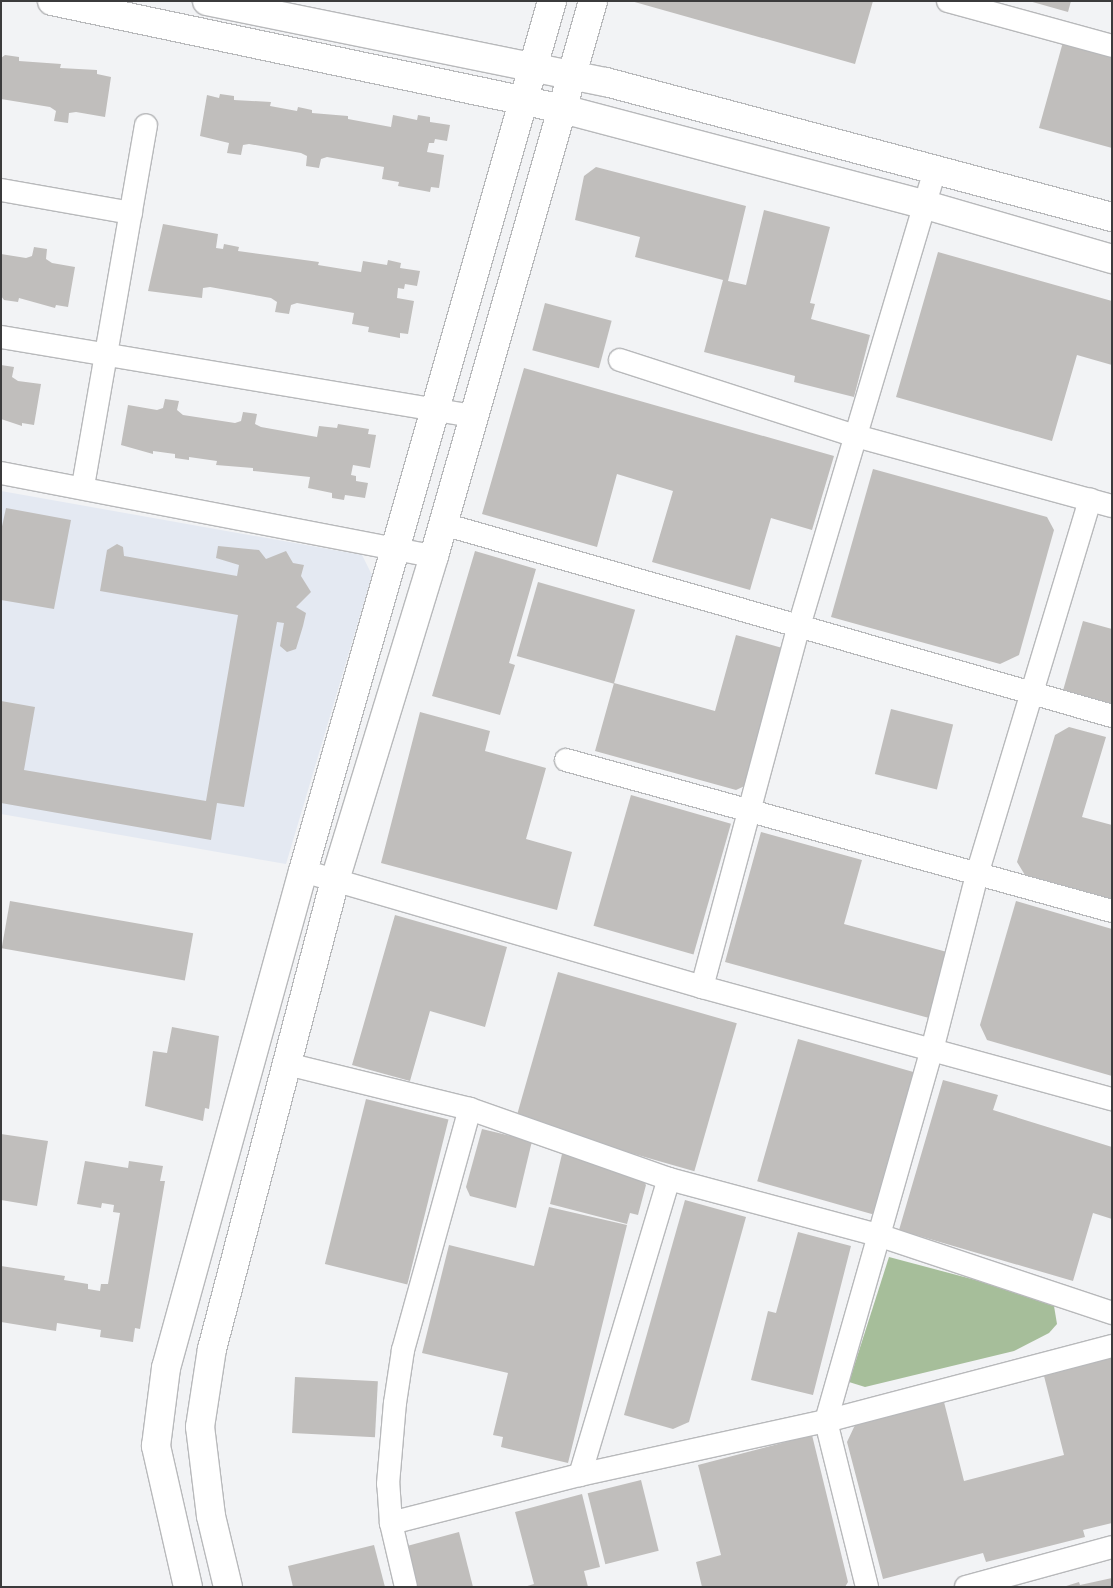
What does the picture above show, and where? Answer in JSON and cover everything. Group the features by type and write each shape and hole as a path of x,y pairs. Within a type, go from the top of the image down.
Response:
{"main road":[{"path":"52,1 563,109 926,205 1112,259"},
{"path":"206,1 606,82 1112,217"},
{"path":"188,1587 156,1446 158,1414 178,1316 303,871 552,1"},
{"path":"228,1587 210,1508 200,1427 212,1349 335,880 434,556 589,14"},
{"path":"589,14 606,82"}],"street":[{"path":"948,1 1112,46"},
{"path":"83,486 146,125"},
{"path":"702,987 748,810 800,626 935,170"},
{"path":"1,190 131,213"},
{"path":"1,337 436,407 474,416"},
{"path":"620,360 856,436 1101,503 1032,693 978,871 932,1050 826,1421 866,1587"},
{"path":"1,473 83,486 434,556"},
{"path":"443,524 1112,716"},
{"path":"566,760 978,871 1112,911"},
{"path":"303,871 702,987 1112,1099"},
{"path":"287,1064 470,1109 669,1179 878,1236 1112,1313"},
{"path":"406,1587 390,1523 388,1484 403,1350 470,1109"},
{"path":"580,1475 669,1179"},
{"path":"390,1523 580,1475 826,1421 1112,1346"},
{"path":"966,1587 1112,1547"}],"shaded area":[{"path":"1,491 362,555 372,575 286,864 1,814"}],"green space":[{"path":"889,1257 1043,1298 1054,1306 1057,1324 1049,1333 1014,1351 865,1387 849,1382"}],"building":[{"path":"631,1 873,1 855,64"},
{"path":"1029,1 1071,1 1068,12"},
{"path":"1063,42 1112,55 1112,148 1039,128"},
{"path":"5,55 19,57 19,61 61,64 60,68 97,70 97,74 111,77 105,117 76,112 69,113 68,123 54,121 56,111 50,107 1,99 1,58"},
{"path":"220,94 234,96 234,100 271,102 270,106 297,111 298,107 312,110 312,113 348,116 348,119 391,127 393,115 417,120 418,115 430,117 430,122 450,125 447,141 435,139 434,143 429,143 427,152 444,155 439,188 431,187 430,192 398,186 399,182 382,179 384,167 327,157 321,159 319,168 306,166 307,156 301,153 249,144 243,145 241,155 227,153 229,143 200,136 207,95 219,98"},
{"path":"596,167 746,206 728,281 746,285 764,210 830,227 810,303 815,304 811,319 870,335 854,397 794,382 795,376 704,352 723,280 635,257 640,237 575,220 584,176"},
{"path":"163,224 218,234 216,248 223,249 224,244 239,247 238,251 319,262 318,265 361,272 363,261 387,265 388,260 401,263 400,268 420,271 417,286 405,284 404,289 398,288 397,298 414,301 408,334 400,333 400,338 368,332 369,327 352,324 354,313 297,303 291,305 289,314 275,312 277,302 271,298 210,287 203,288 202,298 148,291"},
{"path":"34,247 47,249 46,259 52,263 75,267 68,307 56,305 55,308 19,298 18,302 4,300 1,296 1,254 26,258 32,256"},
{"path":"938,252 1112,301 1112,365 1077,355 1052,441 896,397"},
{"path":"545,303 612,321 599,368 532,350"},
{"path":"1,365 14,367 12,377 18,381 41,384 34,425 22,423 22,426 1,419"},
{"path":"524,368 834,456 812,530 771,518 750,590 652,562 673,491 617,474 597,547 482,514"},
{"path":"165,399 179,401 177,410 183,415 235,423 241,421 243,412 257,414 255,424 261,427 317,437 319,426 337,428 338,424 369,429 368,434 376,435 370,468 353,465 351,475 356,476 356,481 368,483 365,498 345,495 344,500 332,498 332,493 308,488 310,477 253,471 253,468 216,465 217,461 189,457 189,460 175,458 175,454 153,451 153,454 121,445 128,405 157,410 163,408"},
{"path":"873,469 1047,517 1054,530 1019,655 1000,664 831,617"},
{"path":"6,508 71,520 54,609 1,600 1,531"},
{"path":"117,544 123,547 124,556 237,576 239,565 216,558 218,546 259,550 266,559 286,551 293,563 304,565 301,576 311,592 296,607 306,613 303,626 296,649 287,652 280,646 284,623 277,622 244,807 217,803 211,840 1,803 1,701 35,707 24,770 206,801 238,615 100,591 107,550"},
{"path":"475,551 536,569 509,663 515,665 500,715 432,696"},
{"path":"538,582 635,610 614,684 517,656"},
{"path":"1083,621 1112,629 1112,708 1062,694"},
{"path":"736,635 786,649 749,784 736,790 595,751 614,683 715,711"},
{"path":"891,709 953,724 937,789 875,774"},
{"path":"420,712 490,731 485,751 546,768 526,839 572,852 557,910 381,863"},
{"path":"1069,727 1106,737 1082,817 1112,825 1112,904 1028,880 1017,862 1055,735"},
{"path":"631,795 731,824 693,954 594,926"},
{"path":"761,832 862,860 844,924 947,952 929,1018 725,962"},
{"path":"10,901 193,933 185,981 2,948"},
{"path":"1016,901 1112,929 1112,1076 987,1040 980,1025"},
{"path":"395,915 507,947 485,1027 430,1011 410,1081 352,1065"},
{"path":"558,972 737,1023 694,1171 516,1120"},
{"path":"172,1027 219,1036 209,1109 205,1108 203,1121 145,1106 153,1051 167,1053"},
{"path":"798,1039 913,1072 873,1214 757,1181"},
{"path":"943,1080 998,1095 993,1110 1112,1147 1112,1219 1093,1213 1073,1281 899,1230"},
{"path":"366,1099 448,1120 407,1285 325,1264"},
{"path":"482,1129 532,1141 516,1208 470,1196 466,1187"},
{"path":"1,1134 48,1141 37,1206 1,1200"},
{"path":"562,1154 637,1172 646,1185 638,1215 630,1213 627,1224 550,1204"},
{"path":"85,1161 128,1168 129,1161 163,1166 160,1181 165,1181 140,1329 135,1328 133,1342 100,1337 101,1330 57,1323 56,1331 1,1322 1,1266 65,1276 64,1280 88,1284 88,1289 100,1291 101,1284 108,1284 120,1213 113,1212 114,1205 102,1203 101,1208 77,1204"},
{"path":"685,1200 746,1217 689,1422 673,1429 624,1415"},
{"path":"549,1207 627,1225 568,1463 501,1447 503,1437 493,1435 508,1373 422,1353 449,1245 534,1266"},
{"path":"798,1232 851,1246 813,1395 751,1380 768,1311 776,1313"},
{"path":"1112,1358 1112,1523 1083,1530 1085,1537 986,1562 983,1553 883,1579 847,1442 855,1425 944,1402 964,1481 1064,1455 1044,1376"},
{"path":"295,1377 378,1381 375,1437 292,1433"},
{"path":"812,1435 848,1582 845,1587 702,1587 696,1562 721,1555 698,1465"},
{"path":"641,1480 659,1551 605,1564 588,1493"},
{"path":"582,1494 600,1567 584,1571 588,1587 524,1587 534,1584 515,1512"},
{"path":"459,1532 473,1587 418,1587 407,1546"},
{"path":"374,1545 385,1587 293,1587 288,1566"},
{"path":"1112,1578 1112,1587 1063,1587 1079,1582 1080,1585"}]}
